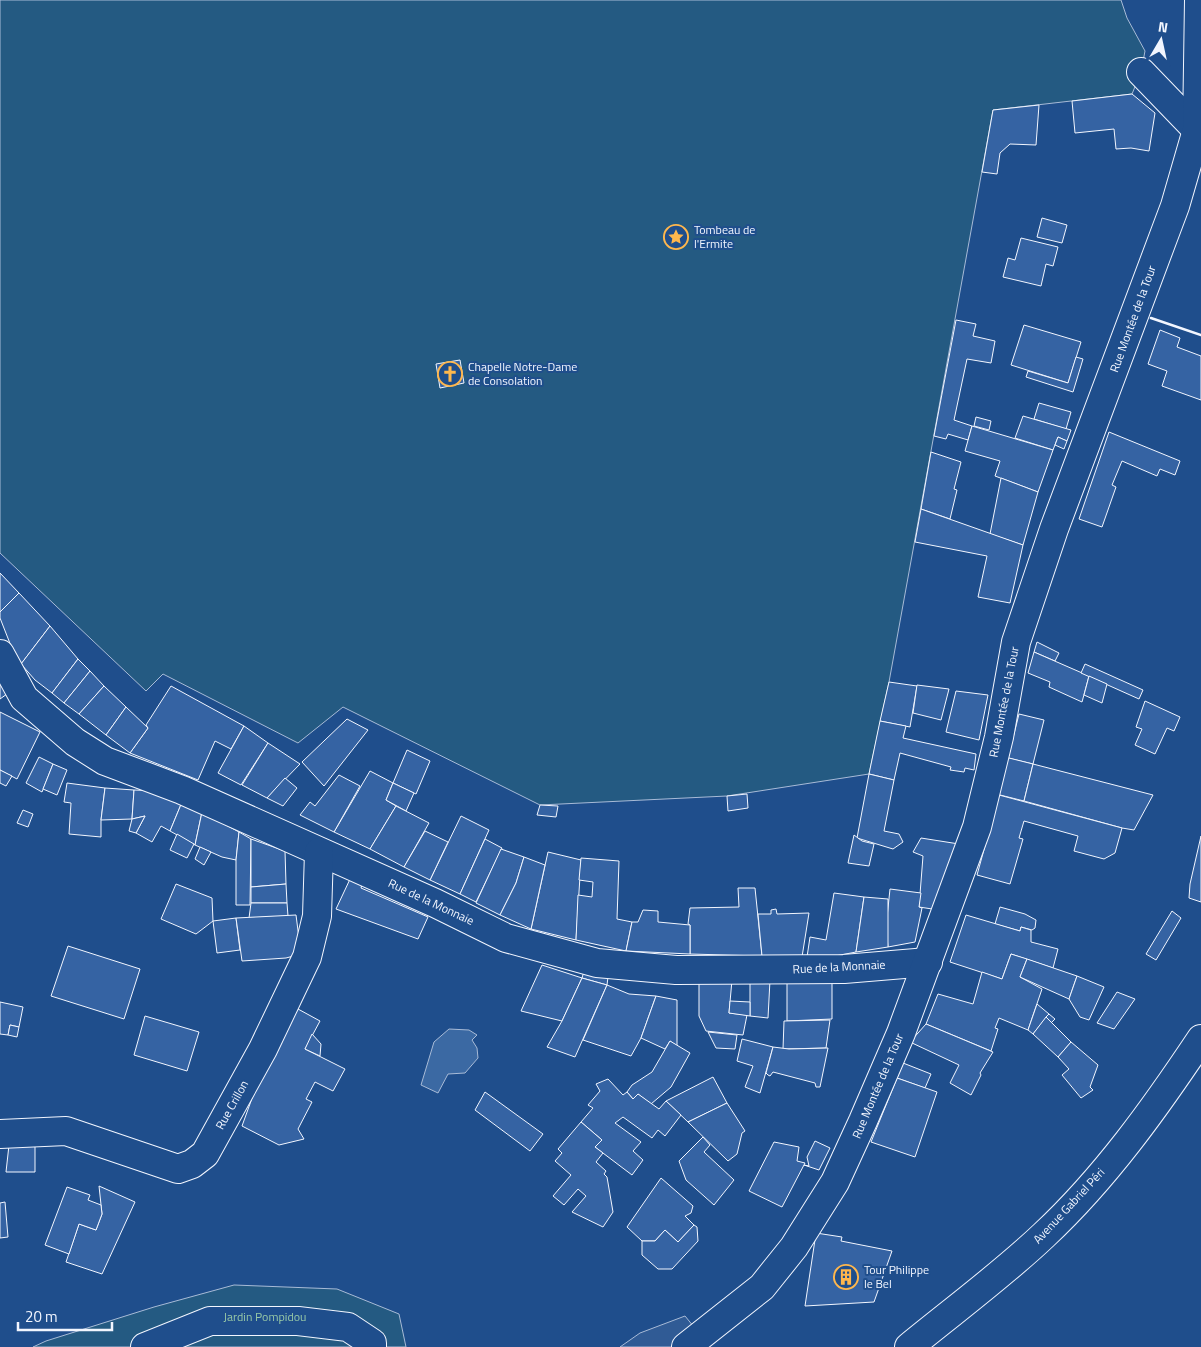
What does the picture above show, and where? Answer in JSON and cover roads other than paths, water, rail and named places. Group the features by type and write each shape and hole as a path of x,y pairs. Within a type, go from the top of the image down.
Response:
{"street":[{"name":"Rue Montée de la Tour","path":"686,1347 762,1287 799,1238 834,1182 864,1121 928,962 977,827 999,737 1016,642 1054,529 1175,206 1197,130 1199,0"},
{"path":"1141,72 1197,130"},
{"name":"Rue de la Monnaie","path":"0,654 24,698 75,742 105,761 182,790 435,903 506,938 597,963 676,970 844,969 928,962"},
{"name":"Rue Crillon","path":"0,1134 66,1131 178,1169 192,1164 205,1154 263,1049 308,957 318,916 319,852"},
{"name":"Avenue Gabriel Péri","path":"909,1347 1045,1235 1090,1186 1191,1067 1201,1039"},
{"path":"145,1347 210,1321 279,1321 348,1327 372,1343 372,1347"}],"place":[{"name":"Tombeau de l'Ermite","path":"676,237"},
{"name":"Chapelle Notre-Dame de Consolation","path":"450,374"},
{"name":"Tour Philippe le Bel","path":"846,1277"}],"park label":[{"name":"Jardin Pompidou","path":"265,1317"}]}
